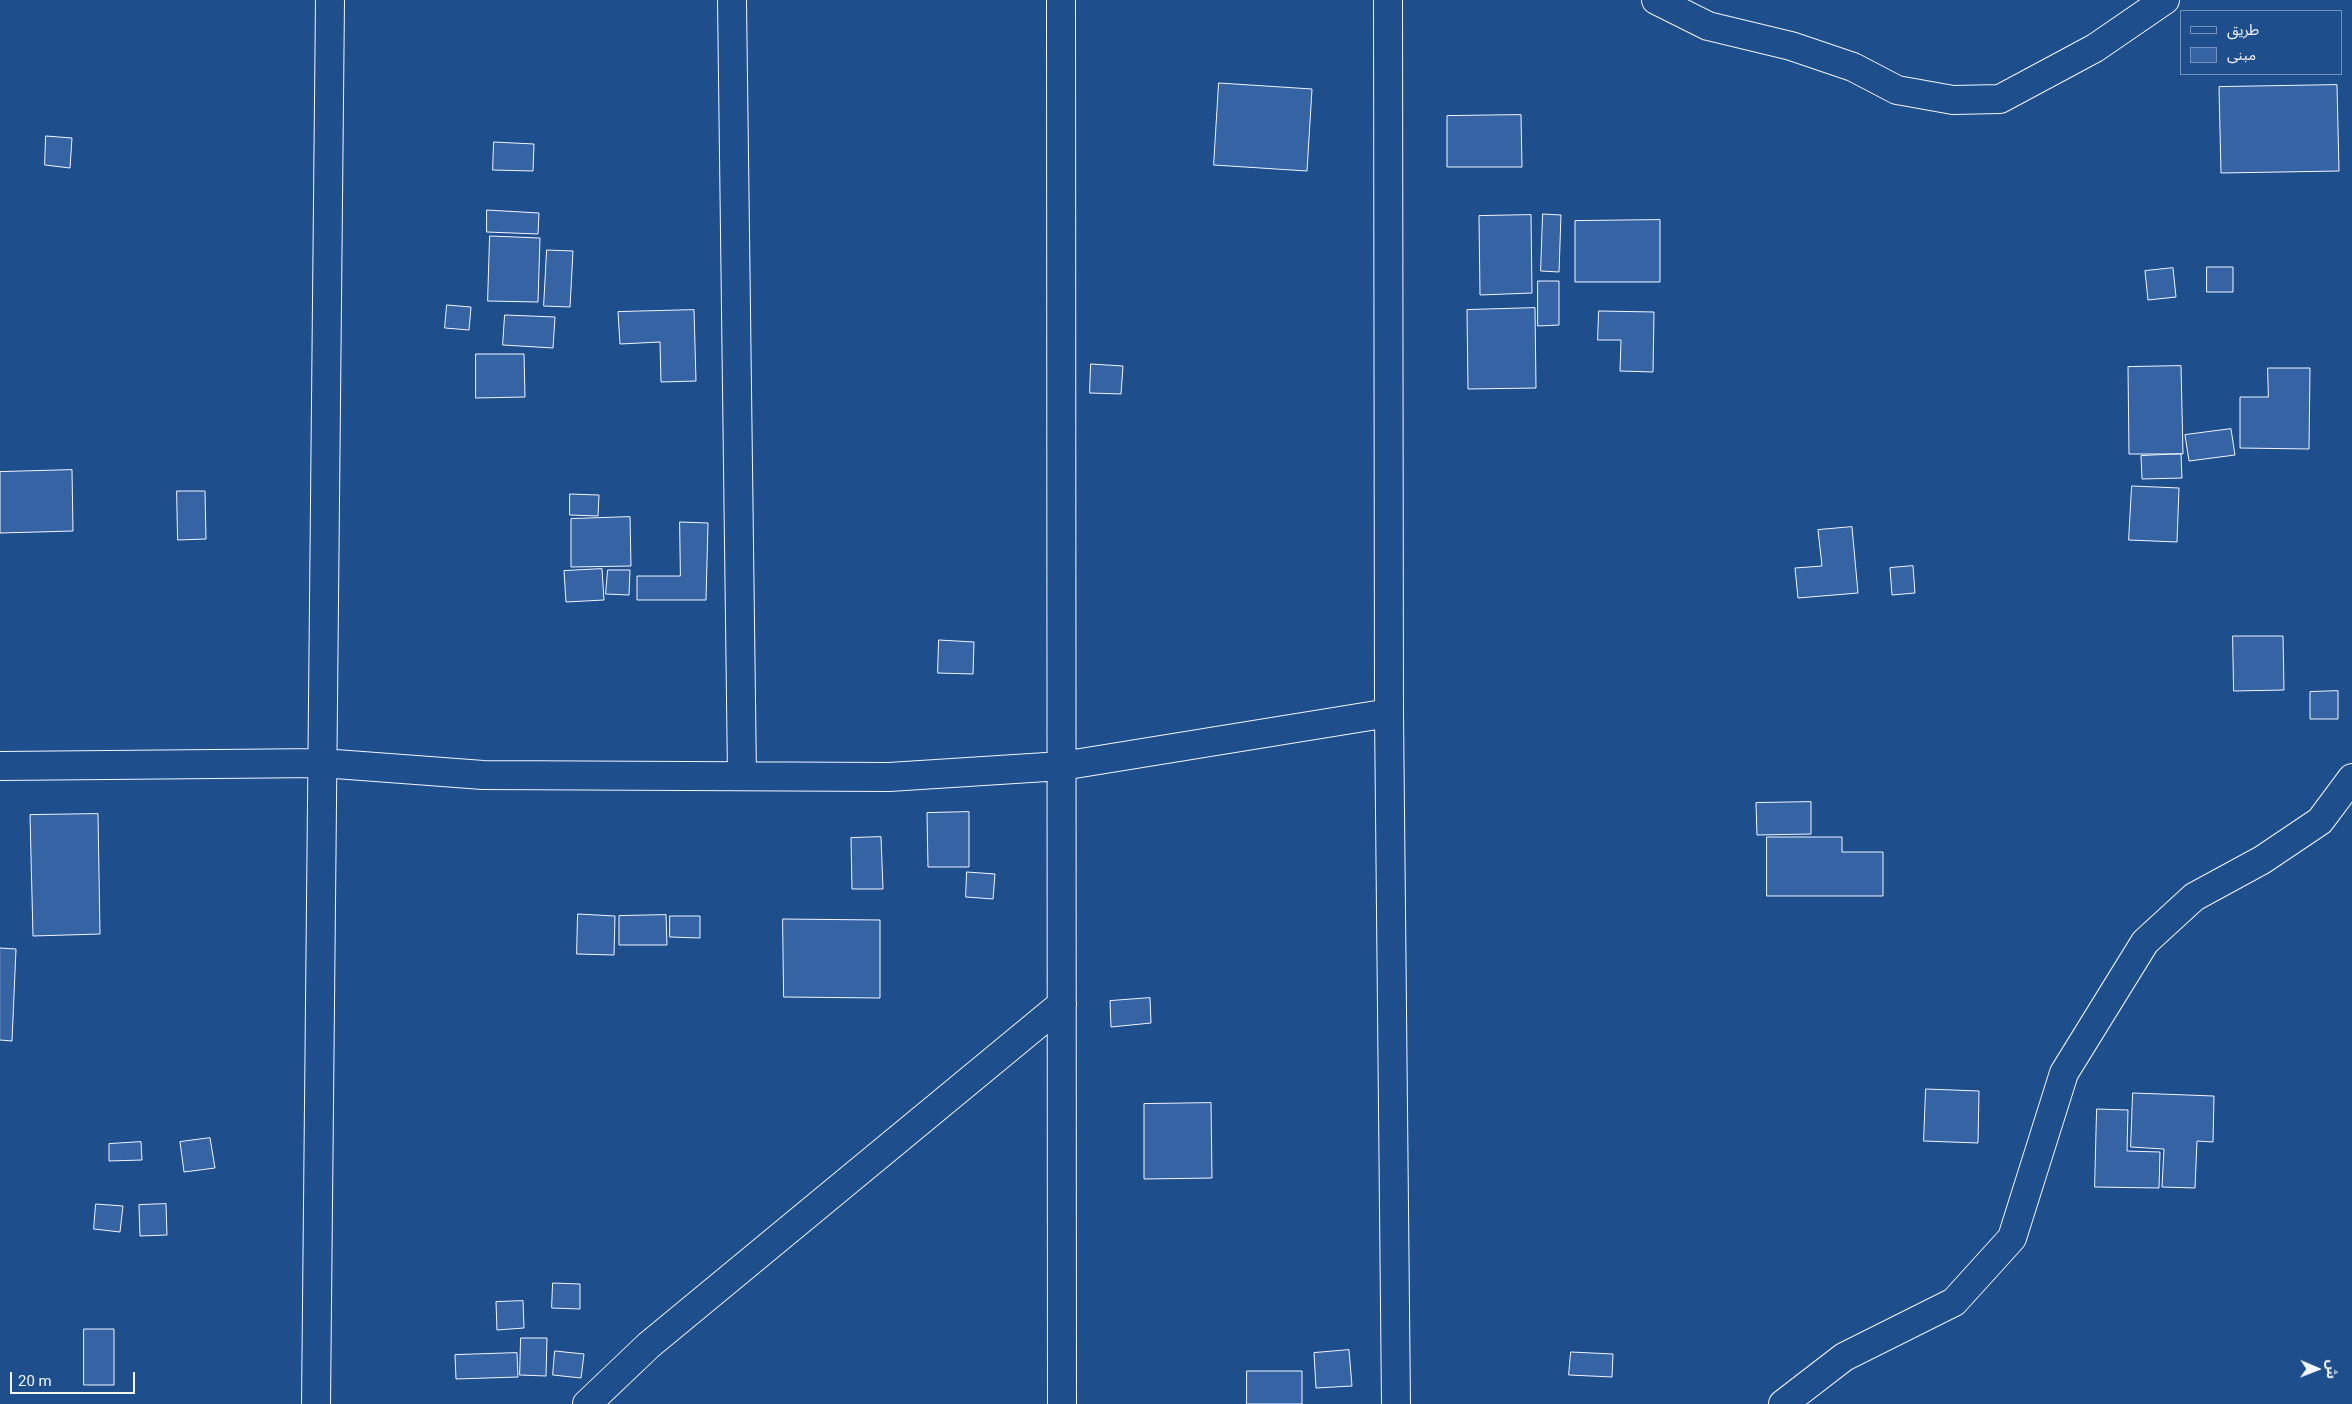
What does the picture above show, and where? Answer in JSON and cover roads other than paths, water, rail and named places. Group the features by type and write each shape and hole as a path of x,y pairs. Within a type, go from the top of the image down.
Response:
{"street":[{"path":"316,1404 330,0"},
{"path":"732,0 742,776"},
{"path":"1061,0 1062,1404"},
{"path":"1388,0 1389,713 1396,1404"},
{"path":"1656,0 1708,26 1791,46 1853,67 1897,90 1953,100 2000,99 2095,48 2165,0"},
{"path":"0,766 322,763 483,774 889,777 1062,766 1389,713"},
{"path":"1783,1404 1844,1357 1954,1302 2012,1238 2064,1073 2145,942 2194,896 2262,860 2320,821 2352,778"},
{"path":"587,1404 648,1345 1062,1004"}]}
